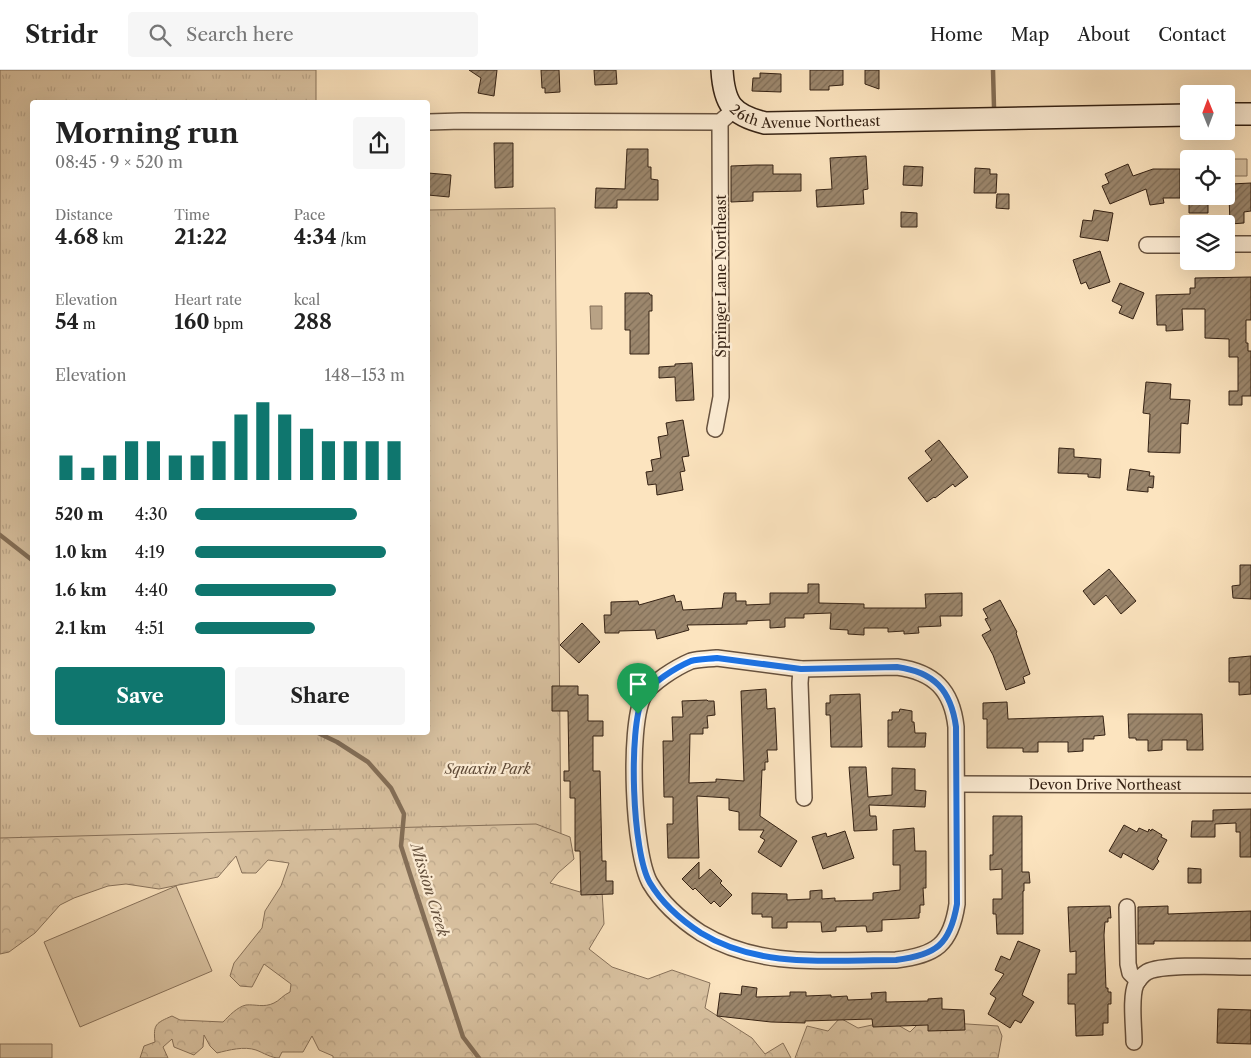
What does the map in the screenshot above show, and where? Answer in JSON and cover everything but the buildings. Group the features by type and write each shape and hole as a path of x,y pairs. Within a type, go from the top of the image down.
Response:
{"street":[{"path":"722,70 727,98 727,116"},
{"path":"1235,114 1251,114"},
{"name":"26th Avenue Northeast","path":"430,122 727,116 765,123 787,124 1180,115"},
{"name":"Springer Lane Northeast","path":"715,429 721,397 727,116"},
{"path":"1235,244 1251,244"},
{"path":"1147,245 1180,245"},
{"path":"717,658 801,669 897,667 912,669 926,675 945,691 951,702 954,713 957,784 957,904 955,918 952,930 946,938 928,953 913,958 896,960 784,960 746,953 701,933 686,922 662,900 642,865 636,822 635,745 638,714 643,696 668,674 692,661 717,658"},
{"path":"801,669 804,798"},
{"name":"Devon Drive Northeast","path":"957,784 1251,785"},
{"path":"1127,907 1128,964 1130,973 1138,981"},
{"path":"1134,1042 1134,996 1138,981 1147,972 1169,967 1251,967"}],"green space":[{"name":"Squaxin Park","path":"0,70 316,70 316,100 30,100 30,735 430,735 430,210 555,208 561,839 0,850"},
{"path":"1235,159 1247,159 1247,176 1235,176"},
{"path":"536,824 570,837 574,859 550,883 580,892 583,887 602,891 604,924 589,949 612,967 648,979 672,970 710,983 705,1008 752,1038 765,1054 783,1043 791,1058 333,1058 333,1056 319,1050 312,1036 303,1052 282,1052 279,1058 247,1048 217,1053 210,1046 204,1035 203,1047 194,1055 174,1047 172,1039 163,1047 168,1058 140,1058 144,1046 155,1042 155,1028 162,1020 172,1016 180,1020 223,1022 233,1012 243,1006 270,1004 290,992 291,984 264,964 252,987 240,986 230,976 234,963 262,928 265,911 281,886 289,863 268,860 256,873 242,873 236,856 218,877 159,889 126,884 108,886 60,905 35,933 9,952 0,954 0,838"},
{"path":"176,886 212,971 80,1027 44,942"},
{"path":"840,1018 858,1028 891,1021 910,1032 921,1021 998,1026 1002,1036 998,1058 795,1058 807,1026 828,1031"},
{"path":"0,1044 52,1044 52,1058 0,1058"}],"shaded area":[{"path":"590,306 602,306 602,329 591,329"}],"waterway":[{"path":"993,70 994,107"},
{"name":"Mission Creek","path":"0,535 30,558"},
{"name":"Mission Creek","path":"322,735 368,762 391,788 404,814 401,846 463,1037 479,1058"}],"route":[{"path":"717,658 801,669 897,667 912,669 926,675 945,691 951,702 956,727 957,904 952,930 940,945 928,953 913,958 896,960 784,960 746,953 701,933 679,917 662,900 642,865 636,822 635,745 638,714 643,696 653,686 668,674 692,661 717,658"}]}
